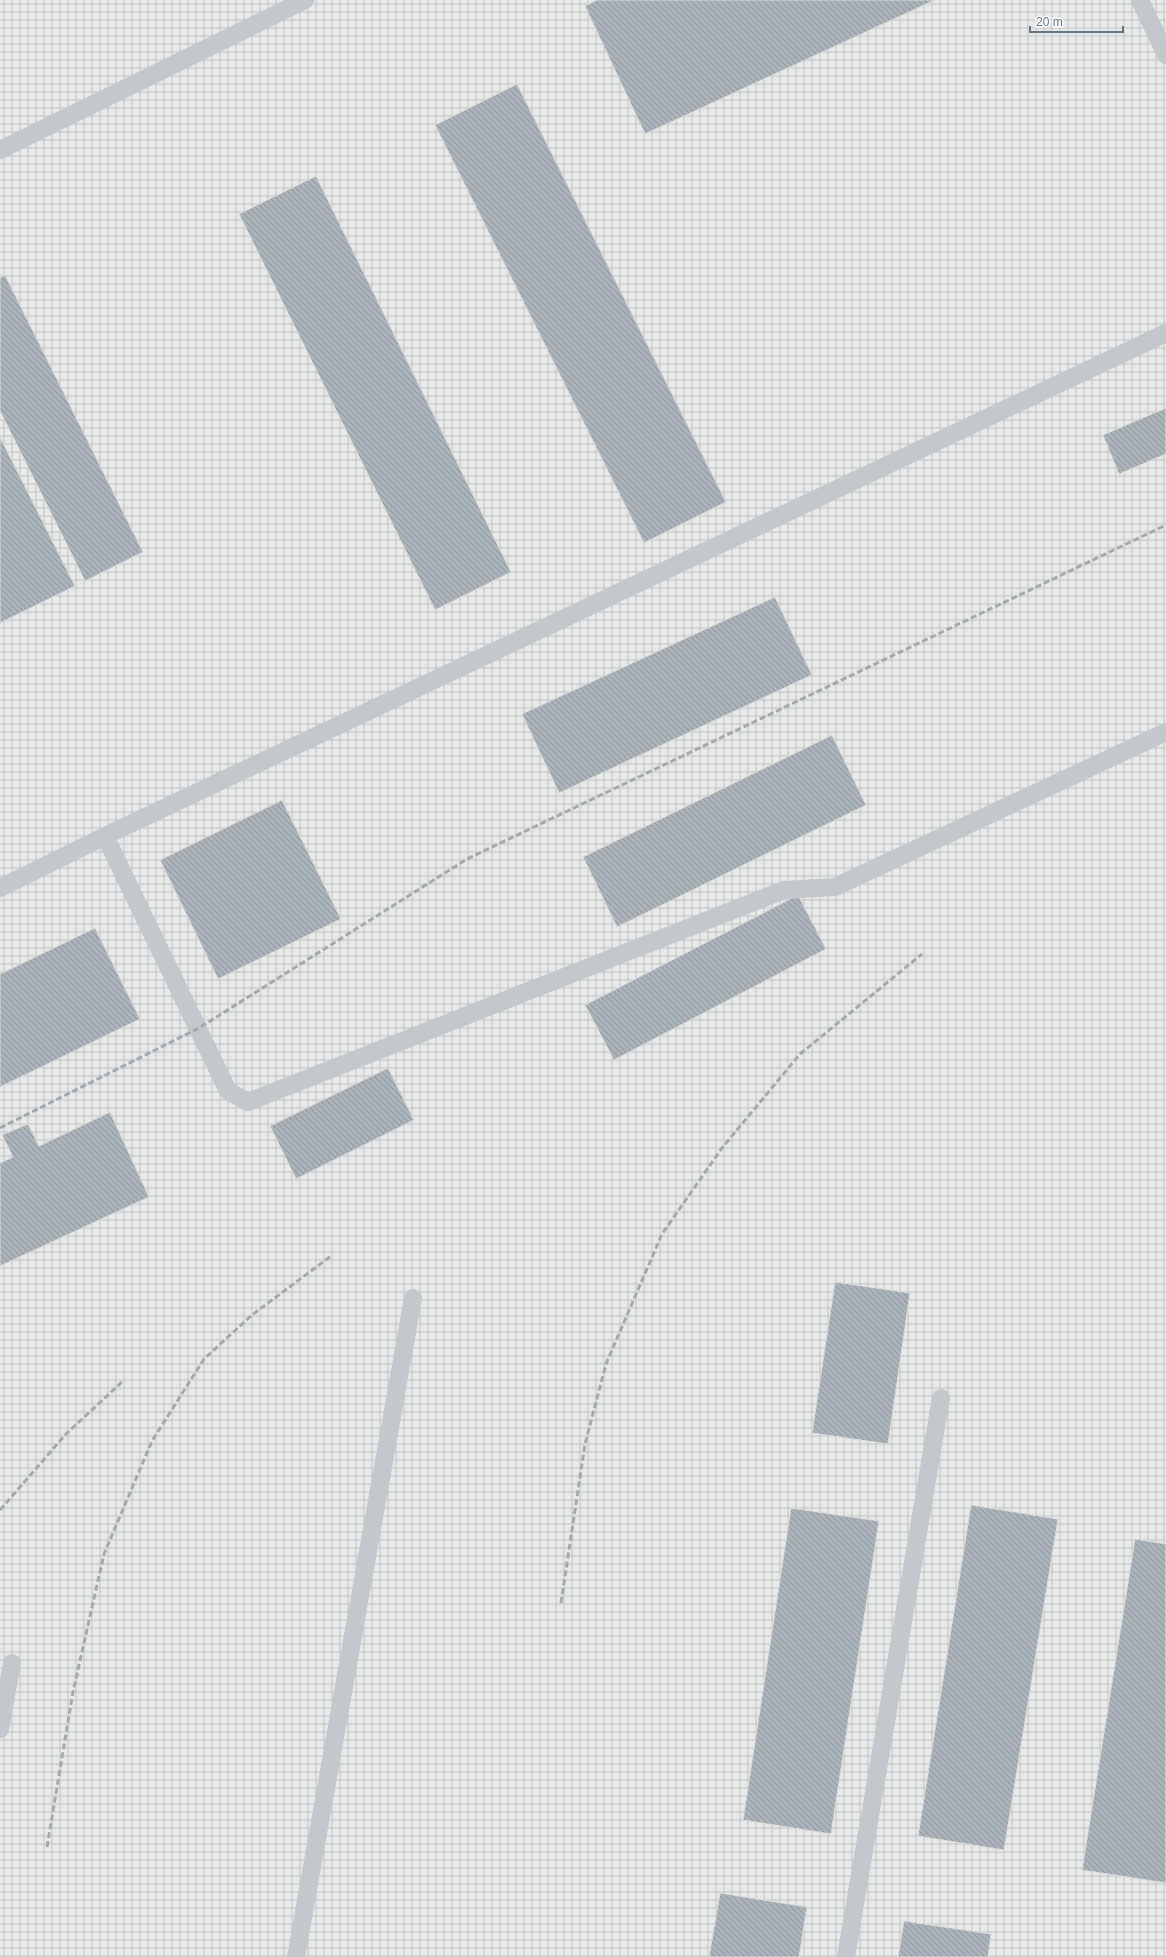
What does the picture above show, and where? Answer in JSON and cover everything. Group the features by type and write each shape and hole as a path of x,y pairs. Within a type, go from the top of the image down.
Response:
{"lane":[{"path":"0,150 305,0"},
{"path":"1140,0 1166,55"},
{"path":"0,888 105,836 1166,333"},
{"path":"105,836 228,1090 248,1102 784,890 835,887 1166,732"},
{"path":"296,1957 413,1298"},
{"path":"846,1957 941,1398"},
{"path":"0,1729 12,1663"}],"shaded area":[{"path":"0,0 1166,0 1166,1957 0,1957"}],"building":[{"path":"597,0 935,0 645,134 585,6"},
{"path":"517,84 726,502 644,543 435,125"},
{"path":"316,176 511,572 435,610 239,214"},
{"path":"5,275 143,552 85,581 0,411 0,278"},
{"path":"1166,408 1166,454 1119,474 1103,435"},
{"path":"0,437 75,586 0,623"},
{"path":"775,597 812,675 559,793 522,714"},
{"path":"832,735 866,805 617,927 583,857"},
{"path":"282,800 341,919 218,979 160,860"},
{"path":"798,895 826,949 614,1060 585,1005"},
{"path":"95,928 140,1019 0,1087 0,974"},
{"path":"388,1068 414,1120 296,1179 270,1126"},
{"path":"110,1112 149,1197 0,1266 0,1163 13,1157 2,1135 28,1124 39,1146"},
{"path":"835,1282 910,1293 888,1444 812,1433"},
{"path":"971,1505 1058,1519 1004,1850 918,1836"},
{"path":"791,1508 879,1521 831,1834 743,1820"},
{"path":"1135,1539 1166,1544 1166,1883 1082,1870"},
{"path":"720,1893 807,1907 799,1957 709,1957"},
{"path":"904,1921 991,1934 988,1957 898,1957"}],"railway":[{"path":"0,1128 199,1028 467,859 1166,525"},
{"path":"561,1603 585,1444 606,1364 662,1234 722,1148 800,1054 922,954"},
{"path":"47,1847 73,1692 104,1554 152,1441 204,1359 252,1315 331,1256"},
{"path":"0,1510 66,1434 123,1381"}]}
